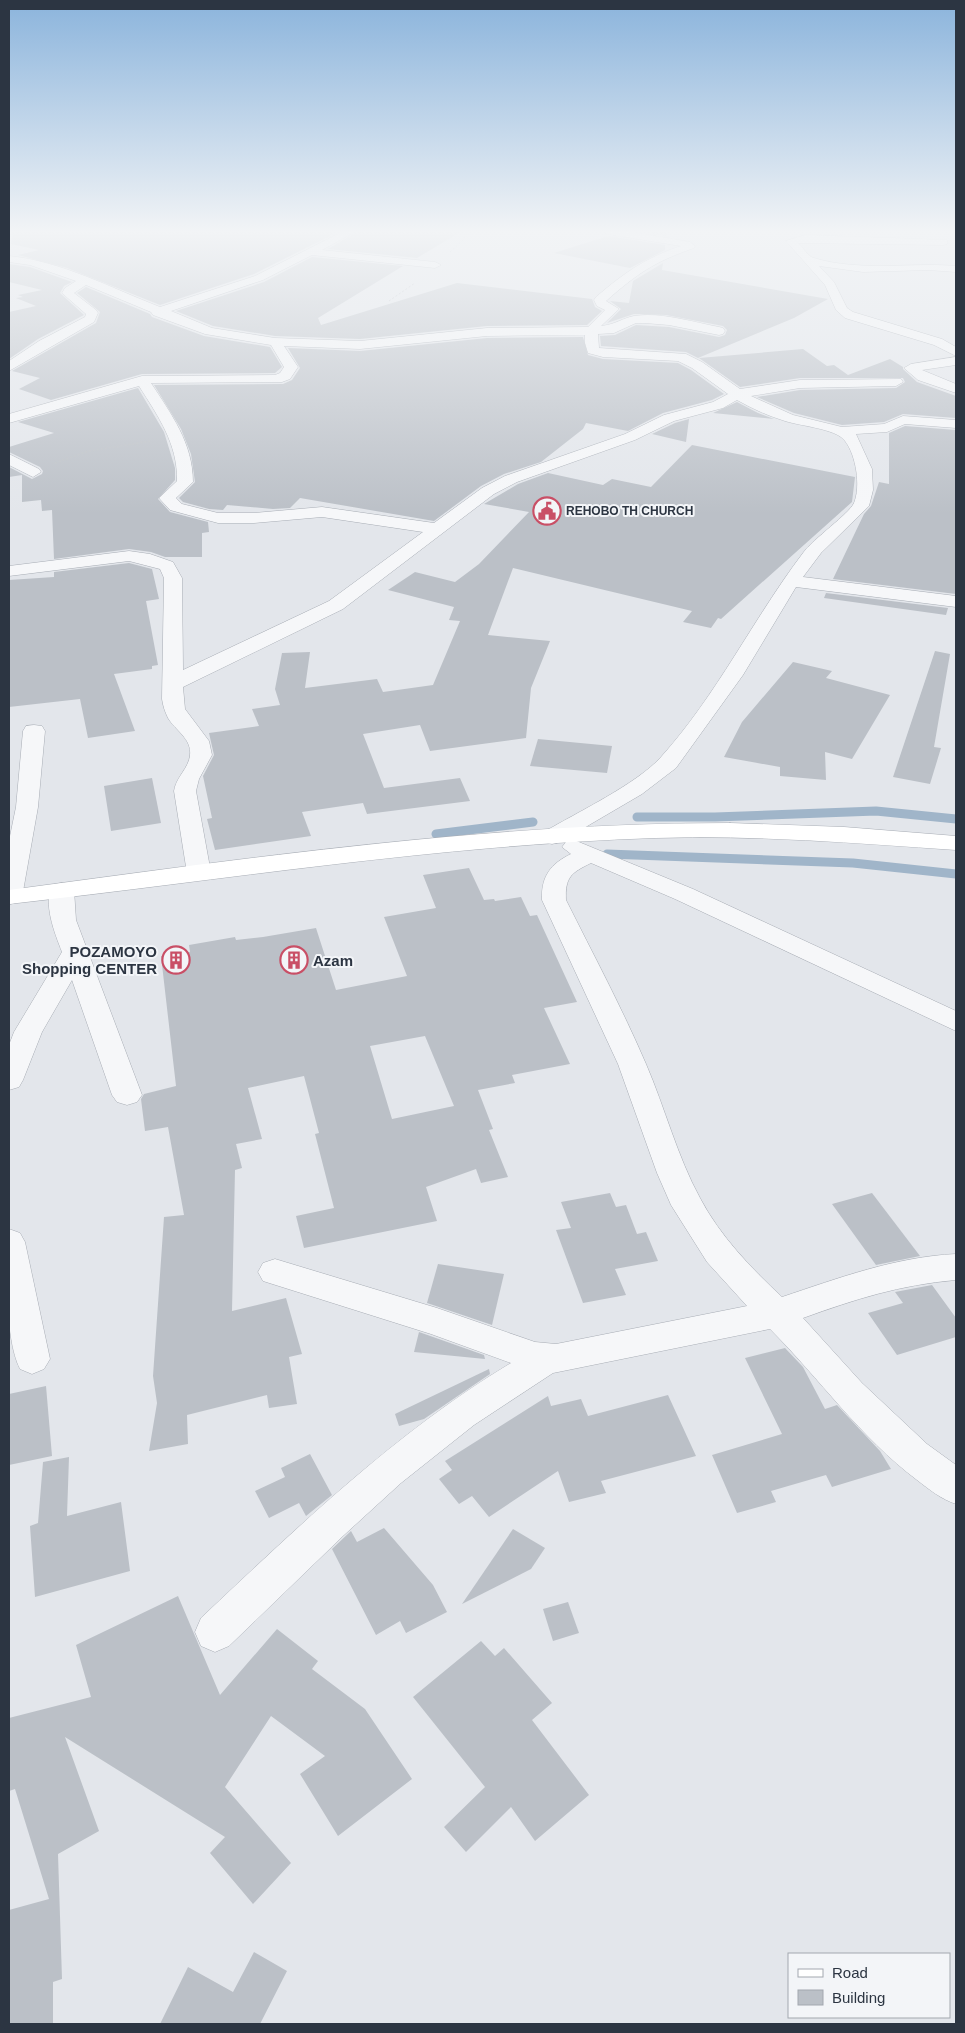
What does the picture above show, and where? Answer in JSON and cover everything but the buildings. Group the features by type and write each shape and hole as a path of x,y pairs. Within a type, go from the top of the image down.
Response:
{"main road":[{"path":"9,897 376,851 552,837 657,831 749,832 956,842"}],"street":[{"path":"9,367 44,344 79,325"},
{"path":"190,325 209,332 274,342 360,345 487,332 592,331 614,329 622,325"},
{"path":"596,325 590,339 594,351 681,357 697,365 737,394 788,418 842,431 887,428 903,420 956,424"},
{"path":"688,325 719,331"},
{"path":"882,325 938,342 956,352"},
{"path":"9,420 142,380 169,378 255,381 277,379 285,376 291,367 274,342"},
{"path":"903,420 905,398 896,382 896,373 911,368 956,361"},
{"path":"911,368 923,377 956,389"},
{"path":"142,380 156,400 176,439 183,458 186,479 183,485 168,496 168,502 176,507 203,516 233,519 322,512 439,529"},
{"path":"173,685 185,677 336,605 488,491 511,479 630,437 669,418 718,405 737,394 800,384 896,382"},
{"path":"552,837 634,789 668,763 733,676 791,581 815,549 861,506 865,490 864,469 852,439 842,431"},
{"path":"9,459 33,472"},
{"path":"9,571 65,562 129,556 144,558 167,566 173,578 173,685 171,700 176,714 199,744 201,751 200,762 189,774 185,782 200,873"},
{"path":"791,581 956,602"},
{"path":"9,897 27,807 34,731"},
{"path":"552,837 589,855 684,894 956,1022"},
{"path":"589,855 565,866 556,876 553,887 554,900 632,1064 672,1174 687,1206 719,1253 774,1314 795,1332 849,1394 914,1456 956,1487"},
{"path":"62,890 63,920 127,1095"},
{"path":"9,1080 28,1032 74,953"},
{"path":"9,1242 32,1359"},
{"path":"275,1272 437,1322 535,1357 548,1358 569,1357 774,1314 865,1282 956,1267"},
{"path":"215,1632 345,1508 396,1465 450,1422 548,1358"}],"path":[{"path":"33,472 89,451 176,439"}],"waterway":[{"path":"637,817 715,817 876,811 956,819"},
{"path":"436,834 533,822"},
{"path":"607,854 853,863 956,874"}],"place":[{"name":"REHOBO TH CHURCH","path":"547,511"},
{"name":"POZAMOYO Shopping CENTER","path":"176,960"},
{"name":"Azam","path":"294,960"}]}
